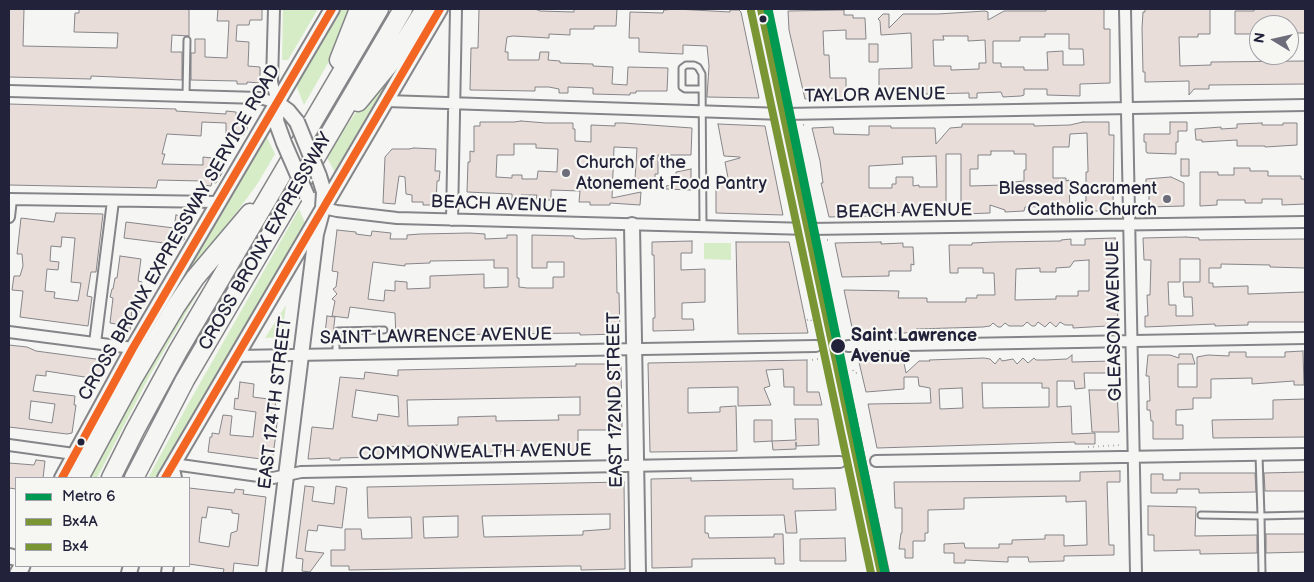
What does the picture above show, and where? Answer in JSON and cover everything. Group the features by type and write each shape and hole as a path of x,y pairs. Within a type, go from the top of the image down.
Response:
{"highway":[{"path":"320,110 359,9"},
{"name":"CROSS BRONX EXPRESSWAY","path":"111,477 169,367 379,9"},
{"name":"CROSS BRONX EXPRESSWAY","path":"135,477 186,380 403,9"},
{"path":"324,143 395,57 425,9"},
{"path":"80,477 132,380 176,306 195,278 282,174"}],"main road":[{"name":"CROSS BRONX EXPRESSWAY SERVICE ROAD","path":"62,477 133,348 332,9"},
{"path":"166,477 440,9"},
{"path":"761,9 809,229 831,346 881,573"},
{"name":"EAST 174TH STREET","path":"274,573 316,234 323,208 324,188 296,122 288,111 277,102"},
{"path":"277,102 276,121 284,143 307,196 323,208"},
{"name":"EAST 172ND STREET","path":"632,225 638,573"},
{"path":"61,568 105,573"}],"street":[{"path":"274,9 272,82 277,102"},
{"path":"452,220 456,9"},
{"name":"GLEASON AVENUE","path":"1126,9 1136,573"},
{"path":"9,91 264,98 277,102"},
{"name":"TAYLOR AVENUE","path":"386,101 784,114 1305,105"},
{"path":"9,217 10,199 219,202"},
{"path":"94,343 113,201"},
{"name":"BEACH AVENUE","path":"323,208 371,216 452,220 809,229 1305,222"},
{"path":"9,332 133,348"},
{"path":"848,346 1305,338"},
{"name":"SAINT LAWRENCE AVENUE","path":"236,356 816,346"},
{"path":"9,445 74,454"},
{"path":"876,461 1305,454"},
{"name":"COMMONWEALTH AVENUE","path":"173,464 273,478 309,472 840,462"},
{"path":"173,464 176,477"}],"lane":[{"path":"186,96 187,40"},
{"path":"702,90 682,87 682,68 686,65 694,65 698,67 702,74 703,227"},
{"path":"336,355 338,331 384,330"},
{"path":"1259,455 1262,573"},
{"path":"1201,515 1305,515"}],"path":[{"path":"807,320 811,319 812,323"},
{"path":"812,360 818,359"},
{"path":"853,370 854,373 857,372"}],"green space":[{"path":"283,9 318,9 288,60 282,60"},
{"path":"341,9 352,9 331,58 304,105 296,85"},
{"path":"385,77 391,80 336,174 326,156 354,115"},
{"path":"266,135 275,154 258,183 176,295 174,294"},
{"path":"299,209 306,225 159,477 149,477"},
{"path":"704,243 731,243 731,260 704,259"},
{"path":"207,277 150,375 98,477 86,477 181,309"},
{"path":"286,305 282,337 265,338"}],"building":[{"path":"9,9 24,9 23,46 117,48 118,33 74,32 75,13 79,13 79,9 189,9 189,36 172,35 171,52 182,52 182,80 91,76 91,79 9,77"},
{"path":"218,9 262,9 262,20 250,20 249,25 237,25 236,41 249,42 248,66 260,67 260,83 247,82 247,84 237,84 237,81 191,80 191,53 195,53 195,39 205,39 205,57 227,58 229,21 217,21"},
{"path":"479,9 535,9 540,11 574,12 574,9 617,9 616,26 594,26 594,29 570,29 570,35 549,34 549,38 507,37 505,52 508,52 508,60 539,60 540,52 549,52 548,60 560,61 560,63 613,67 612,84 627,85 628,67 668,68 667,91 636,91 636,93 630,93 630,95 593,94 593,88 568,87 568,93 559,93 559,89 549,87 535,87 535,91 470,90 471,48 478,48"},
{"path":"1046,9 1104,9 1104,29 1110,29 1110,83 1080,84 1080,96 1047,95 1047,89 1024,89 1024,95 1021,96 1003,97 1001,92 977,93 977,98 969,98 969,93 879,95 879,69 912,68 911,33 881,35 880,21 878,19 883,14 889,14 889,28 903,14 985,11 988,12 988,20 1004,11 1046,11","holes":["1045,34 1069,34 1069,49 1083,49 1084,65 1063,65 1063,51 1047,52 1048,70 1024,70 1024,67 1001,67 1001,63 993,63 993,41 1020,41 1020,37 1045,37","943,36 968,36 968,41 985,40 986,63 979,63 979,69 951,70 951,66 934,66 933,40 944,40"]},
{"path":"1145,9 1210,9 1210,34 1198,34 1198,37 1179,37 1180,66 1211,65 1211,62 1249,62 1249,65 1299,65 1299,61 1305,61 1305,84 1209,85 1209,89 1194,89 1189,95 1189,81 1145,82 1142,28 1143,12 1145,12"},
{"path":"1254,9 1305,9 1305,33 1299,33 1299,15 1249,15 1249,34 1235,34 1235,11 1254,11"},
{"path":"664,10 730,12 730,10 739,10 741,12 759,98 707,97 709,66 707,46 683,45 683,54 639,52 639,38 629,38 630,12 663,13"},
{"path":"844,10 844,15 853,15 853,18 865,18 866,39 846,39 846,30 823,31 824,55 829,55 830,78 846,78 846,98 805,99 789,30 788,11"},
{"path":"869,44 878,44 878,62 869,62"},
{"path":"9,104 176,109 176,111 226,114 226,111 236,112 236,115 248,115 247,129 244,135 226,134 226,123 202,122 201,136 167,134 162,154 165,154 162,164 203,165 203,157 222,159 222,173 216,183 212,182 211,186 202,185 202,181 158,180 156,188 9,185"},
{"path":"480,122 573,123 575,141 591,142 591,125 615,126 615,123 623,123 692,128 691,155 658,155 658,174 655,174 655,180 635,179 637,148 614,147 612,198 641,192 640,205 610,203 610,205 590,205 590,202 579,202 580,191 551,190 551,200 536,200 537,195 521,195 521,201 512,200 512,194 467,192 468,162 470,162 470,151 474,152 474,126 480,126","holes":["514,144 536,144 536,148 558,149 557,172 538,171 537,179 522,179 522,175 512,175 512,178 496,177 497,155 514,155"]},
{"path":"1083,122 1109,122 1109,135 1114,135 1113,211 1084,211 1086,172 1088,172 1087,133 1070,134 1069,147 1053,147 1053,178 1066,178 1066,181 1069,180 1070,213 1064,206 1025,207 1024,211 1005,212 1005,210 990,205 990,213 961,214 961,154 946,154 946,216 939,206 934,212 867,213 868,216 829,217 821,183 823,183 820,161 812,128 833,127 834,134 869,135 869,126 935,128 936,144 950,128 962,127 962,124 1070,125","holes":["991,151 1014,151 1014,154 1026,154 1024,181 1004,183 1004,185 970,186 970,169 978,169 978,155 991,155","936,156 937,187 913,186 913,177 896,177 896,184 892,184 892,188 869,188 869,166 903,164 902,157"]},
{"path":"1170,122 1187,122 1187,131 1178,131 1176,154 1147,153 1144,134 1170,134"},
{"path":"1262,123 1262,125 1283,125 1283,123 1297,123 1297,145 1237,146 1237,140 1202,142 1202,140 1196,140 1195,129 1237,128 1237,124"},
{"path":"718,124 765,126 783,215 716,213 716,186 729,183 725,162 740,158 724,156"},
{"path":"392,149 436,149 435,171 440,171 439,181 437,181 436,205 423,205 423,202 412,202 412,195 406,194 405,177 399,176 395,204 383,203 385,157"},
{"path":"1181,159 1189,159 1189,176 1181,176"},
{"path":"1234,168 1250,168 1250,171 1268,171 1268,176 1301,176 1301,179 1305,179 1305,204 1282,205 1282,199 1262,199 1262,203 1245,203 1245,200 1217,200 1217,205 1200,206 1200,172 1218,172 1218,175 1234,175"},
{"path":"691,169 691,190 666,189 666,186 682,183 676,182 676,172"},
{"path":"1171,177 1184,183 1184,206 1149,207 1149,188 1146,188 1146,179"},
{"path":"56,213 103,214 96,272 91,272 87,296 92,297 88,326 20,317 23,291 12,290 14,276 20,276 23,266 22,254 17,254 21,218 54,222","holes":["62,237 75,238 71,282 81,283 78,301 54,298 55,292 45,291 47,269 58,270 59,262 50,261 51,246 61,247"]},
{"path":"176,215 187,217 184,240 181,240 181,243 172,241 172,244 124,238 126,222 174,228"},
{"path":"337,230 371,236 372,231 391,233 390,239 407,239 407,235 420,234 485,234 485,239 507,238 507,235 517,235 517,278 519,278 519,287 553,288 553,277 564,277 564,262 547,262 547,268 532,268 532,235 574,236 574,238 582,239 616,238 620,334 429,335 420,336 420,338 396,339 395,313 350,307 348,318 332,316 335,301 332,299 337,294 333,289 336,287 338,272 332,271","holes":["494,260 494,268 508,268 508,287 484,288 484,274 430,276 430,288 407,289 407,282 395,281 395,291 385,290 384,301 368,299 373,262 405,266 405,264 430,263 430,261"]},
{"path":"1186,237 1199,238 1199,240 1305,239 1305,268 1221,264 1221,268 1209,268 1209,283 1213,283 1213,287 1248,286 1248,294 1305,292 1305,322 1248,322 1248,325 1215,326 1215,324 1145,327 1145,316 1148,316 1147,295 1150,295 1151,260 1144,260 1143,238","holes":["1180,259 1200,259 1200,282 1183,282 1184,297 1192,297 1193,316 1176,316 1176,305 1169,305 1168,282 1180,282"]},
{"path":"1115,238 1117,249 1114,249 1115,268 1113,268 1114,283 1117,283 1118,328 1107,328 1107,326 1073,328 1073,325 1065,325 1060,322 1056,327 1050,322 1045,327 1038,322 1035,326 1032,326 1027,322 1023,326 1009,326 1005,323 998,327 993,323 990,326 983,327 916,329 917,331 905,333 853,332 844,290 899,291 898,298 927,298 927,302 966,302 966,298 977,298 977,295 995,295 994,273 983,273 983,268 958,268 958,273 950,273 949,245 1061,241 1071,239 1071,245 1085,245 1085,239","holes":["1089,260 1089,291 1078,291 1078,296 1056,296 1056,299 1015,300 1016,269 1040,268 1040,272 1056,272 1056,268 1070,267 1074,261"]},
{"path":"692,241 692,253 681,253 681,270 705,269 705,302 682,303 682,319 693,319 694,330 653,331 653,318 655,318 652,242"},
{"path":"736,242 789,242 808,333 738,334"},
{"path":"881,242 881,244 903,243 903,247 913,247 914,265 911,264 911,271 889,271 889,276 842,277 835,243"},
{"path":"120,256 141,259 138,281 142,282 141,293 147,294 145,304 141,304 140,311 132,310 130,330 121,325 110,323 113,298 110,297 115,278 117,278"},
{"path":"327,316 335,317 332,342 324,342"},
{"path":"9,345 27,347 36,351 103,360 100,383 90,381 91,378 46,371 46,376 36,375 33,391 75,396 74,405 76,405 72,433 9,427","holes":["31,401 55,404 52,423 29,419"]},
{"path":"1303,351 1304,385 1294,385 1294,381 1252,384 1252,378 1211,379 1211,398 1193,398 1193,409 1176,410 1176,425 1183,425 1183,439 1153,439 1153,421 1151,421 1150,410 1147,410 1147,401 1150,401 1149,376 1146,376 1148,355 1170,355 1179,358 1179,354 1192,354 1195,364 1178,364 1178,387 1197,387 1197,357 1208,355 1229,356 1229,352 1246,352 1246,357 1285,357 1285,352"},
{"path":"1072,355 1072,362 1113,361 1113,373 1084,373 1085,388 1075,389 1074,381 1057,381 1057,407 1071,406 1072,434 1095,433 1095,444 1075,444 1075,442 877,448 868,404 931,403 930,388 919,386 918,377 904,377 904,389 866,392 859,362 861,359 903,358 906,373 919,361 929,360 984,358 990,359 995,364 1000,358 1002,361 1013,359 1017,364 1023,358 1028,363 1034,358 1036,360 1067,359","holes":["982,383 1042,383 1042,388 1049,388 1049,407 983,408","962,388 963,408 940,409 939,389"]},
{"path":"807,360 807,392 819,392 822,405 794,405 794,387 784,387 783,369 766,370 770,386 764,388 771,405 738,406 738,387 688,388 688,413 720,412 720,407 736,406 737,451 650,452 648,363"},
{"path":"576,364 621,364 622,430 578,430 578,453 556,454 556,450 534,450 500,451 500,455 455,455 455,445 445,445 383,447 379,457 340,458 340,460 330,460 330,458 308,459 312,427 333,429 340,377 364,379 365,372 398,376 398,370 576,366","holes":["356,390 398,396 399,417 378,414 377,421 352,417","580,397 580,415 558,415 559,420 496,421 496,416 458,417 458,425 408,426 407,400"]},
{"path":"240,382 254,384 253,397 276,400 273,422 277,422 272,462 208,452 210,437 212,437 212,433 219,434 223,415 232,416 230,435 253,437 256,412 234,409 235,398 238,399"},
{"path":"1089,390 1117,390 1119,432 1092,432"},
{"path":"1305,399 1305,437 1213,438 1212,420 1273,419 1273,400"},
{"path":"795,419 818,419 819,445 773,450 772,441 796,440"},
{"path":"754,420 772,420 772,441 754,442"},
{"path":"36,460 45,461 43,477 15,477 15,489 9,488 9,463 34,465"},
{"path":"1120,471 1120,482 1107,482 1109,545 1114,545 1114,555 1064,556 1064,561 1029,562 1028,557 1008,557 1008,562 965,560 965,563 954,563 954,553 944,553 944,544 964,543 965,548 999,548 999,544 1012,544 1012,540 1045,539 1045,535 1064,535 1064,546 1087,545 1086,501 1066,502 1066,496 964,498 964,509 928,510 928,533 925,533 925,541 913,541 913,558 905,558 905,549 899,549 902,533 902,508 895,508 894,482 1080,481 1080,472"},
{"path":"1305,472 1305,491 1265,491 1264,473"},
{"path":"1180,473 1255,473 1256,492 1199,493 1199,489 1177,489 1177,493 1151,493 1151,474 1163,474 1163,480 1180,480"},
{"path":"691,478 691,481 793,479 793,489 835,488 836,510 795,511 797,533 786,533 784,515 705,516 705,533 708,533 709,538 774,537 774,534 783,534 784,564 775,564 775,558 692,559 692,567 652,568 651,479"},
{"path":"624,482 625,569 581,570 581,566 567,566 349,570 349,566 331,566 331,550 345,550 345,529 361,529 362,539 412,538 411,517 368,518 367,487","holes":["610,514 610,529 583,531 583,535 484,537 482,516","458,516 458,537 424,538 423,517"]},
{"path":"305,486 314,487 312,501 334,504 336,486 347,488 342,528 318,525 317,531 308,530 305,551 324,553 310,572 302,571 303,559 296,558"},
{"path":"190,488 234,493 235,489 244,490 243,494 266,497 258,566 234,563 233,573 223,573 224,569 190,564","holes":["208,507 232,510 232,513 239,514 237,531 231,533 229,547 199,542 202,517 206,518"]},
{"path":"1148,506 1196,507 1195,536 1257,535 1257,553 1200,554 1200,550 1154,551 1154,535 1148,535"},
{"path":"1266,534 1305,534 1305,552 1266,553"},
{"path":"845,538 846,561 800,561 800,539"}],"tunnel":[{"path":"816,346 848,346"},
{"path":"840,462 876,461"}],"metro line":[{"name":"6","path":"768,9 885,573"}],"transit line":[{"path":"63,477 133,348 332,9"},
{"path":"166,477 440,9"},
{"name":"Bx4A","path":"761,9 881,573"},
{"name":"Bx4","path":"751,11 871,573"}],"place":[{"name":"Church of the Atonement Food Pantry","path":"566,173"},
{"name":"Blessed Sacrament Catholic Church","path":"1167,199"},
{"name":"Saint Lawrence Avenue","path":"838,346"}]}
